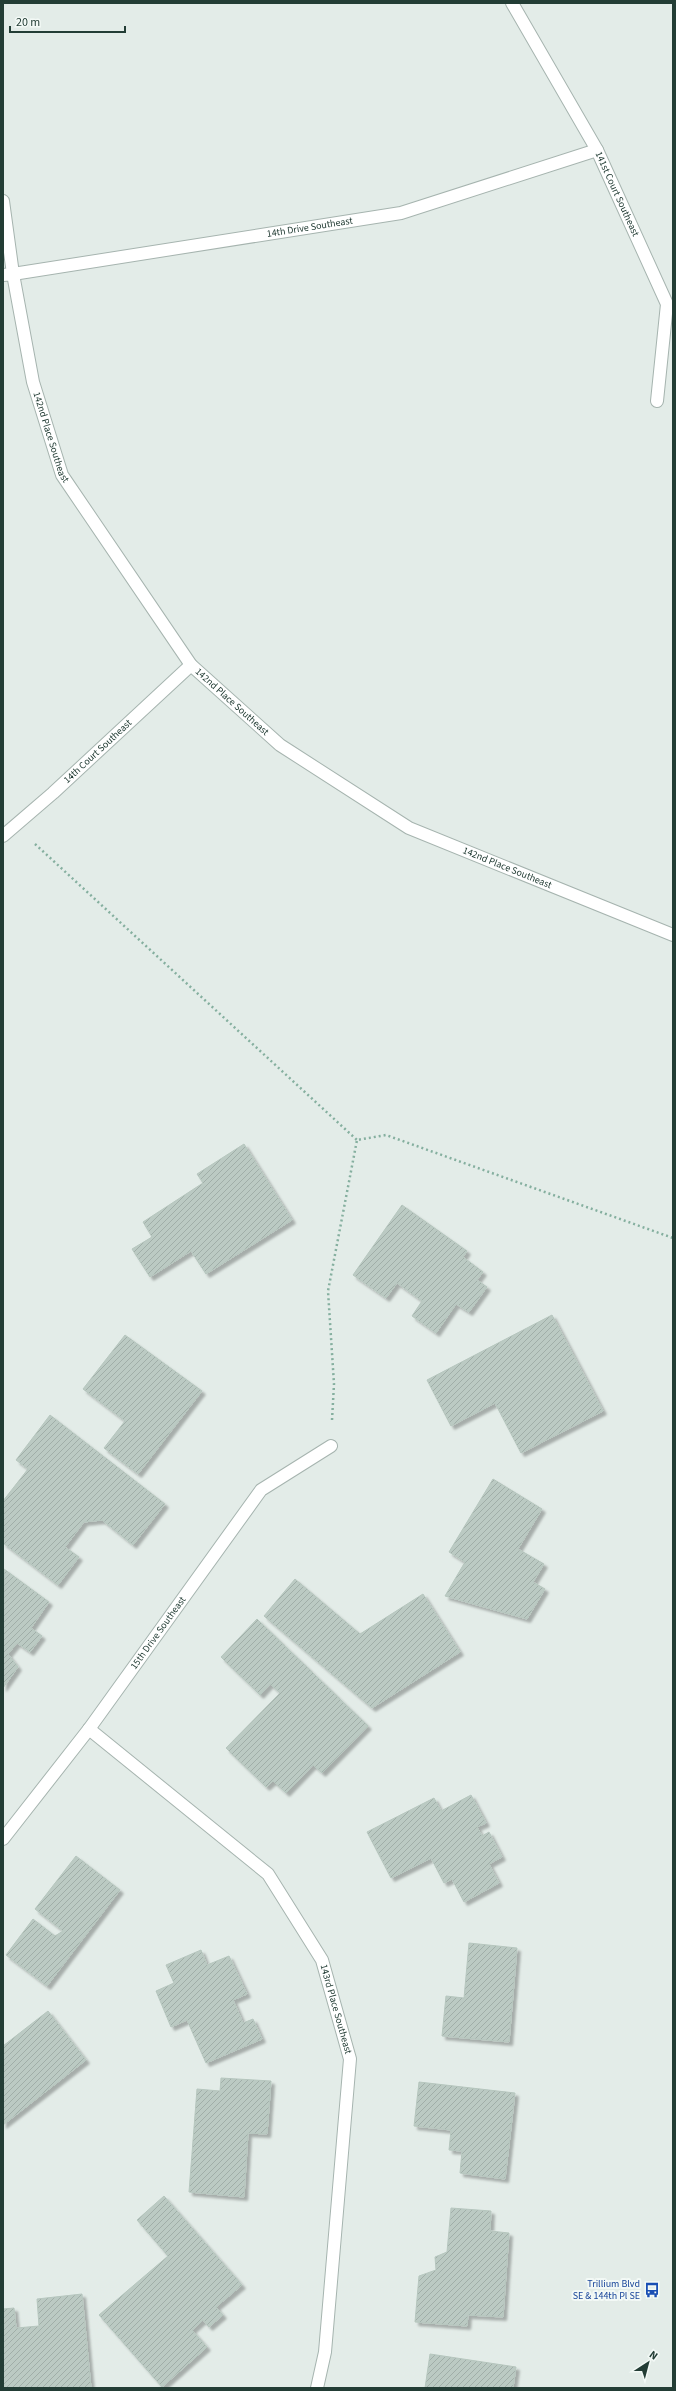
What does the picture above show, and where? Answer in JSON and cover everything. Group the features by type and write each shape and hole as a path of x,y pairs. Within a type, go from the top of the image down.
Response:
{"street":[{"name":"141st Court Southeast","path":"512,3 597,150 667,304 657,401"},
{"name":"14th Drive Southeast","path":"8,274 401,213 597,150"},
{"name":"142nd Place Southeast","path":"3,201 8,274 33,382 62,475 191,665 280,745 409,828 673,935"},
{"name":"14th Court Southeast","path":"3,836 53,793 191,665"},
{"name":"15th Drive Southeast","path":"3,1839 89,1729 261,1490 331,1446"},
{"name":"143rd Place Southeast","path":"89,1729 268,1874 322,1960 350,2060 325,2352 317,2388"}],"path":[{"path":"15,825 357,1140"},
{"path":"357,1140 386,1135 673,1238"},
{"path":"331,1446 334,1384 328,1291 357,1140"}],"building":[{"path":"244,1144 292,1220 206,1274 191,1251 150,1277 132,1249 152,1237 143,1222 203,1183 197,1174"},
{"path":"402,1205 467,1251 463,1257 483,1272 477,1280 487,1287 469,1312 456,1304 436,1333 412,1316 422,1301 397,1283 386,1298 353,1275"},
{"path":"552,1315 603,1411 521,1453 495,1403 451,1426 427,1380"},
{"path":"125,1335 202,1391 138,1474 104,1448 125,1421 83,1389"},
{"path":"50,1415 165,1504 133,1545 102,1520 84,1522 65,1547 79,1557 58,1585 3,1543 3,1501 28,1469 16,1460"},
{"path":"493,1479 542,1509 518,1549 544,1564 533,1582 545,1589 527,1619 445,1596 465,1562 449,1552"},
{"path":"4,1569 49,1602 31,1628 42,1636 30,1652 17,1643 8,1654 18,1667 3,1688"},
{"path":"295,1579 360,1634 423,1594 460,1652 372,1708 264,1616"},
{"path":"257,1619 368,1726 322,1773 313,1765 286,1793 273,1781 266,1787 226,1748 280,1693 270,1684 260,1695 221,1657"},
{"path":"471,1795 486,1823 477,1827 482,1836 489,1832 502,1857 489,1864 499,1883 464,1902 452,1879 444,1883 431,1858 391,1878 367,1832 434,1798 441,1811"},
{"path":"76,1856 120,1890 47,1986 6,1955 33,1919 55,1936 63,1931 35,1909"},
{"path":"469,1943 517,1948 509,2042 442,2036 446,1996 464,1998"},
{"path":"201,1950 207,1965 229,1956 247,1994 233,2000 243,2023 253,2019 262,2039 206,2063 187,2020 171,2027 156,1991 174,1983 166,1965"},
{"path":"48,2011 86,2060 3,2125 3,2046"},
{"path":"221,2078 271,2081 267,2134 248,2133 244,2197 189,2192 197,2089 220,2091"},
{"path":"419,2082 515,2093 505,2179 460,2173 462,2151 449,2150 451,2130 414,2126"},
{"path":"164,2196 242,2285 216,2307 223,2315 209,2327 203,2320 192,2330 207,2347 162,2387 99,2315 168,2256 137,2220"},
{"path":"451,2208 491,2211 490,2231 509,2233 503,2317 468,2315 467,2326 415,2322 419,2276 436,2270 435,2257 447,2252"},
{"path":"82,2294 91,2388 3,2388 3,2309 14,2308 16,2328 39,2326 37,2299"},
{"path":"430,2354 516,2367 513,2388 425,2388"}],"place":[{"name":"Trillium Blvd SE & 144th Pl SE","path":"652,2290"}]}
